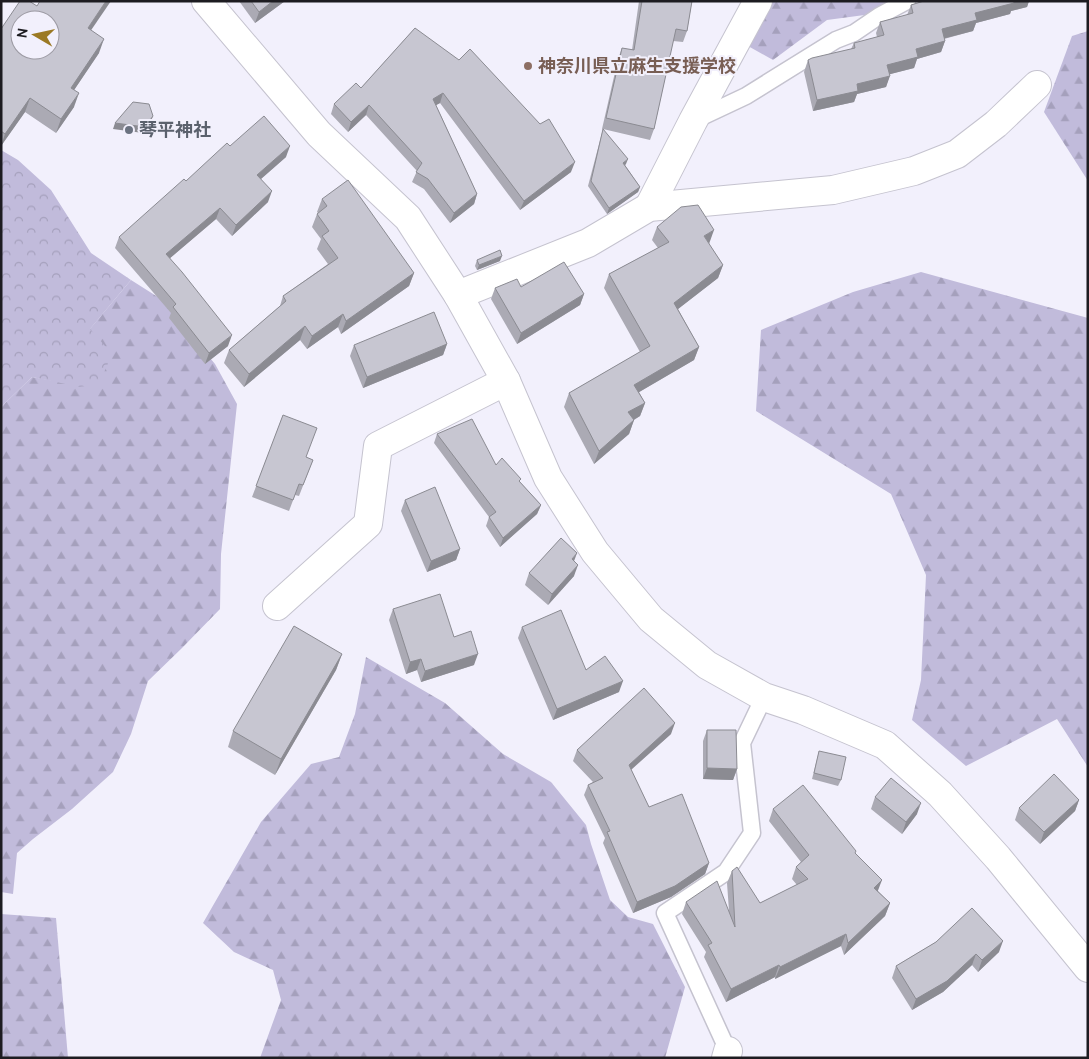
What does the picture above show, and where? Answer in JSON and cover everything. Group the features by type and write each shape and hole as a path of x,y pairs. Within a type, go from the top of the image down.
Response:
{"street":[{"path":"206,1 319,134 408,218 458,295 506,381 548,478 595,552 651,619 707,664 764,697 803,710 885,745 953,808 998,858 1088,968"},
{"path":"649,207 758,1"},
{"path":"458,295 588,243 649,207 833,190 914,171 957,154 996,124 1036,85"},
{"path":"277,606 368,524 378,446 506,381"}],"lane":[{"path":"693,121 746,96 836,40 854,33 879,16 907,1"},
{"path":"727,1054 665,913 726,872 752,834 742,743 764,697"}],"green space":[{"path":"768,1 912,1 887,12 827,20 773,60 748,46"},
{"path":"1088,31 1088,181 1044,112 1072,36"},
{"path":"1,150 18,160 51,190 91,253 131,280 90,329 112,354 99,384 80,387 32,377 1,407"},
{"path":"921,272 1088,318 1088,767 1057,719 966,766 912,720 921,680 926,575 891,494 756,411 761,330 853,292"},
{"path":"131,280 161,299 215,364 237,404 221,554 220,609 148,681 131,734 113,772 72,809 17,853 13,894 1,892 1,407 32,377 55,381 89,330"},
{"path":"366,657 445,703 503,754 551,782 586,825 610,900 628,917 653,924 685,987 665,1058 260,1058 281,1000 273,970 234,952 203,923 261,822 311,764 339,757 355,714"},
{"path":"1,914 56,918 68,1058 1,1058"}],"building":[{"path":"20,1 29,1 37,6 40,1 106,1 88,28 104,39 71,88 79,93 61,119 30,98 5,134 1,131 1,29 10,16 10,60 60,60 60,10 14,10"},
{"path":"251,1 273,1 259,12"},
{"path":"642,1 692,1 687,31 676,29 654,129 606,118 622,48 634,50"},
{"path":"924,1 1014,1 1014,3 975,13 977,20 942,29 945,41 916,49 918,57 887,65 890,76 857,84 858,91 817,100 808,60 855,48 854,43 884,35 880,22 913,13 911,5"},
{"path":"415,28 459,60 470,49 540,124 549,119 575,162 524,201 443,93 433,99 477,194 454,213 428,179 416,172 422,163 369,105 351,122 334,104 356,83 361,88"},
{"path":"133,102 149,104 153,116 145,127 115,123"},
{"path":"264,116 290,146 257,175 272,191 236,225 220,208 166,254 232,335 209,353 173,307 176,304 119,237 184,179 186,181 227,143 230,146"},
{"path":"603,129 628,159 623,163 640,187 609,208 591,181"},
{"path":"348,180 414,273 346,321 343,314 312,336 305,326 249,374 229,350 286,301 283,296 338,258 322,236 329,231 317,214 327,206 322,199"},
{"path":"698,205 714,230 704,236 723,265 674,303 699,347 634,385 645,403 628,412 634,420 599,451 569,393 650,346 609,274 669,242 657,227 681,207"},
{"path":"500,250 502,256 479,265 477,260"},
{"path":"564,262 584,294 521,333 495,288 517,279 521,287"},
{"path":"434,312 447,344 367,377 354,345"},
{"path":"283,415 317,428 306,457 313,460 303,485 299,484 293,500 256,486"},
{"path":"472,419 496,465 502,458 521,479 519,481 541,505 503,538 489,517 496,512 437,434"},
{"path":"435,487 460,549 431,561 405,500"},
{"path":"561,538 577,553 572,559 578,565 552,594 529,573"},
{"path":"440,594 454,637 471,631 478,654 425,671 421,659 410,662 393,609"},
{"path":"561,610 586,670 605,656 623,681 557,709 522,627"},
{"path":"294,626 342,654 281,759 233,731"},
{"path":"644,688 675,723 629,765 649,807 682,794 709,863 675,886 637,902 607,832 610,831 588,785 603,778 577,750"},
{"path":"707,730 736,730 737,769 707,768"},
{"path":"819,751 846,757 841,780 814,773"},
{"path":"1054,774 1079,800 1044,832 1019,808"},
{"path":"891,778 921,803 906,822 875,797"},
{"path":"803,785 856,851 855,853 882,880 874,888 890,903 848,943 846,934 731,989 708,945 712,943 686,902 717,881 735,927 732,871 737,867 760,903 808,879 796,867 809,855 773,809"},
{"path":"972,908 1003,941 982,960 976,954 947,981 916,999 896,966 936,942"}],"place":[{"name":"神奈川県立麻生支援学校","path":"528,66"},
{"name":"琴平神社","path":"129,130"}]}
